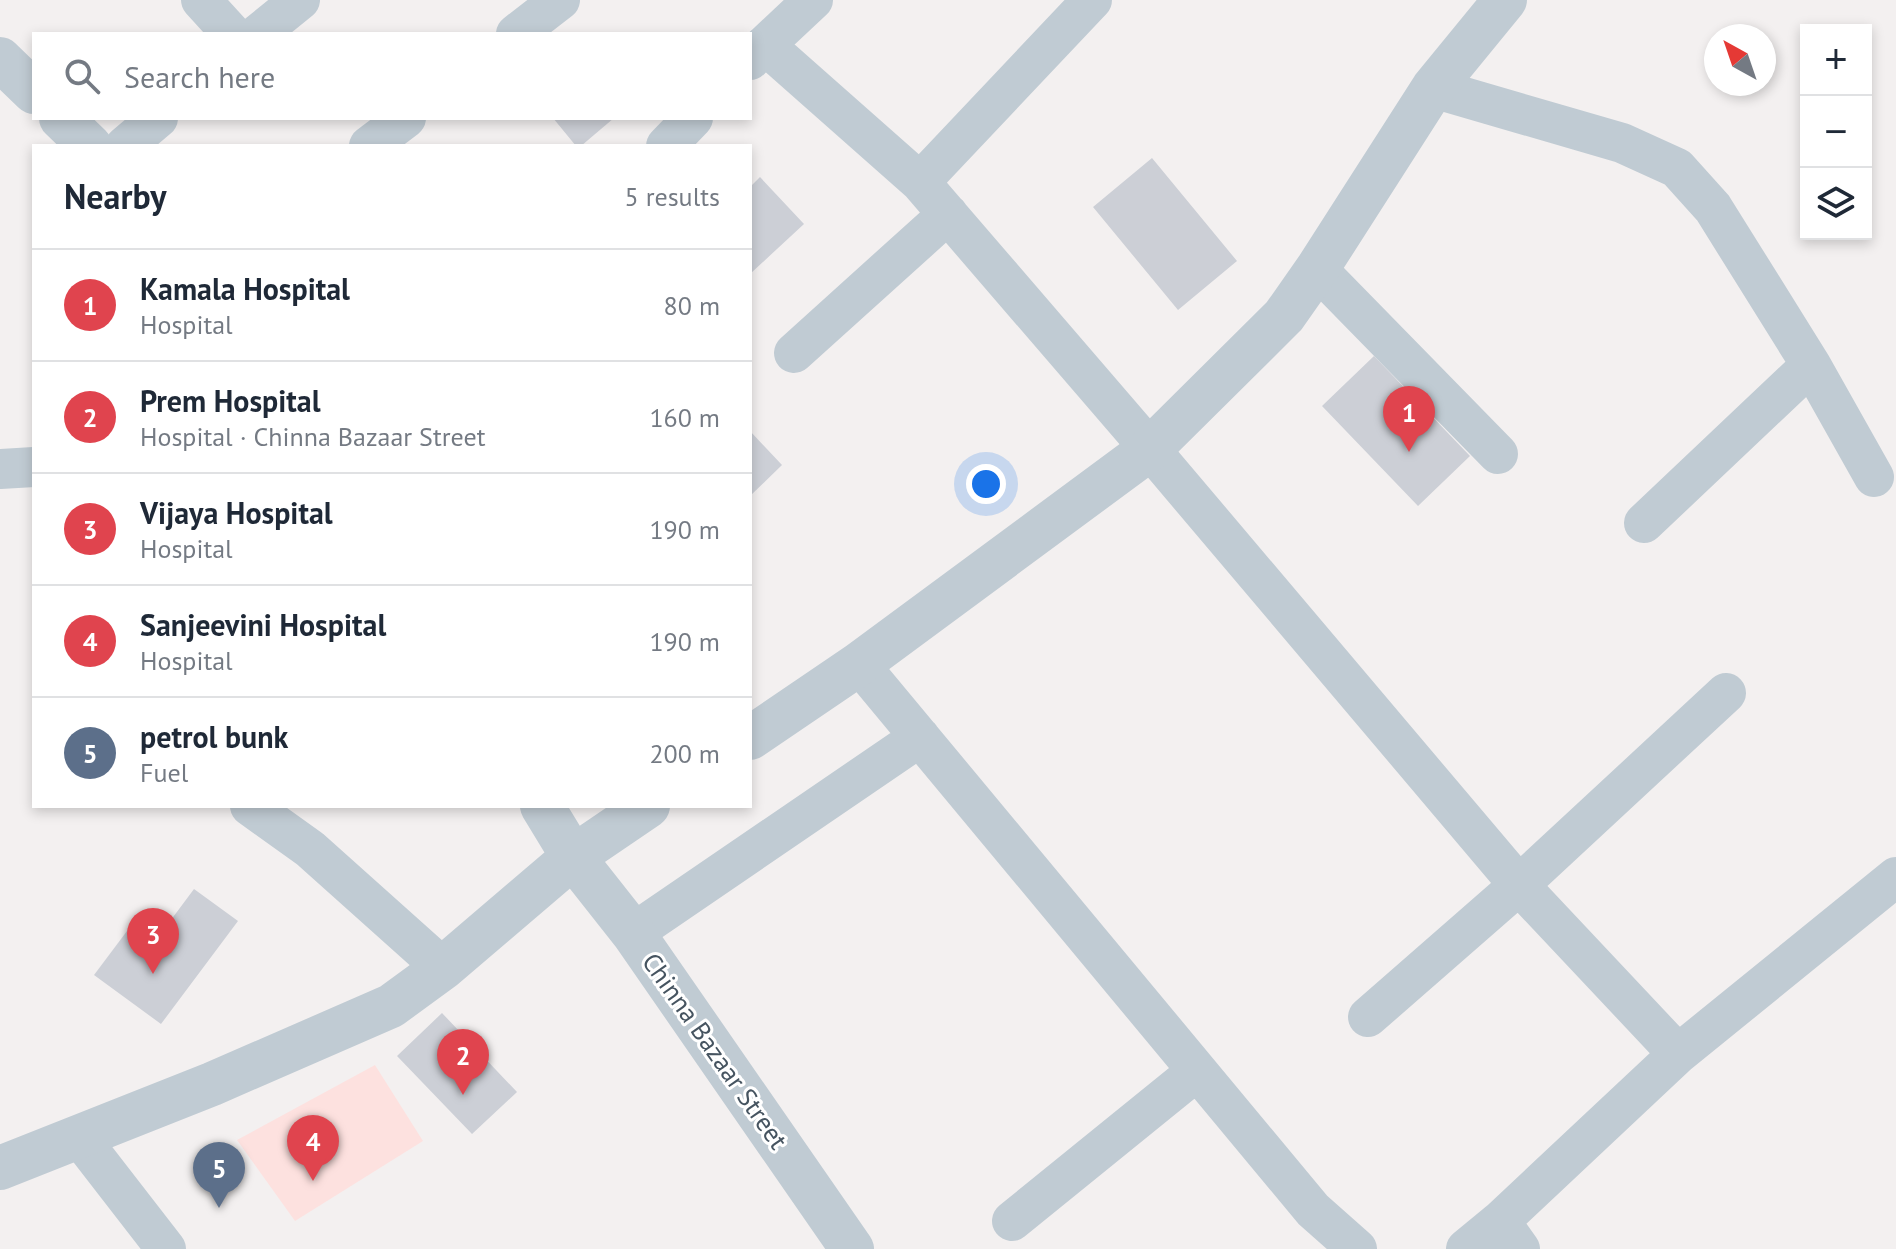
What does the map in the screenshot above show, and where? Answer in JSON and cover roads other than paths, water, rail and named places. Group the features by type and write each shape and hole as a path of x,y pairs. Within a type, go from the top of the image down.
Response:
{"street":[{"path":"201,0 230,32"},
{"path":"260,32 300,0"},
{"path":"519,32 560,0"},
{"path":"813,0 758,53 920,182 1519,885 1678,1054"},
{"path":"920,182 1092,0"},
{"path":"752,737 859,664 1150,449 1284,316 1433,88 1505,0"},
{"path":"0,59 32,90"},
{"path":"1433,88 1622,143 1677,168 1713,208 1811,365 1874,477"},
{"path":"63,120 88,144"},
{"path":"127,144 156,120"},
{"path":"372,144 403,120"},
{"path":"668,144 691,120"},
{"path":"794,353 948,214"},
{"path":"1317,269 1498,454"},
{"path":"1644,523 1811,365"},
{"path":"0,469 32,467"},
{"path":"859,664 1313,1210 1357,1249"},
{"path":"1368,1017 1519,885 1726,693"},
{"path":"633,933 920,737"},
{"path":"253,808 310,849 443,968"},
{"name":"Chinna Bazaar Street","path":"543,808 573,857 633,933 852,1249"},
{"path":"0,1168 80,1138 391,1006 443,968 573,857 645,808"},
{"path":"1466,1249 1510,1235 1678,1054 1896,877"},
{"path":"1012,1221 1197,1071"},
{"path":"80,1138 166,1249"}],"place":[{"name":"Kamala Hospital","path":"1409,452"},
{"name":"Vijaya Hospital","path":"153,974"},
{"name":"Prem Hospital","path":"463,1095"},
{"name":"Sanjeevini Hospital","path":"313,1181"},
{"name":"petrol bunk","path":"219,1208"}]}
